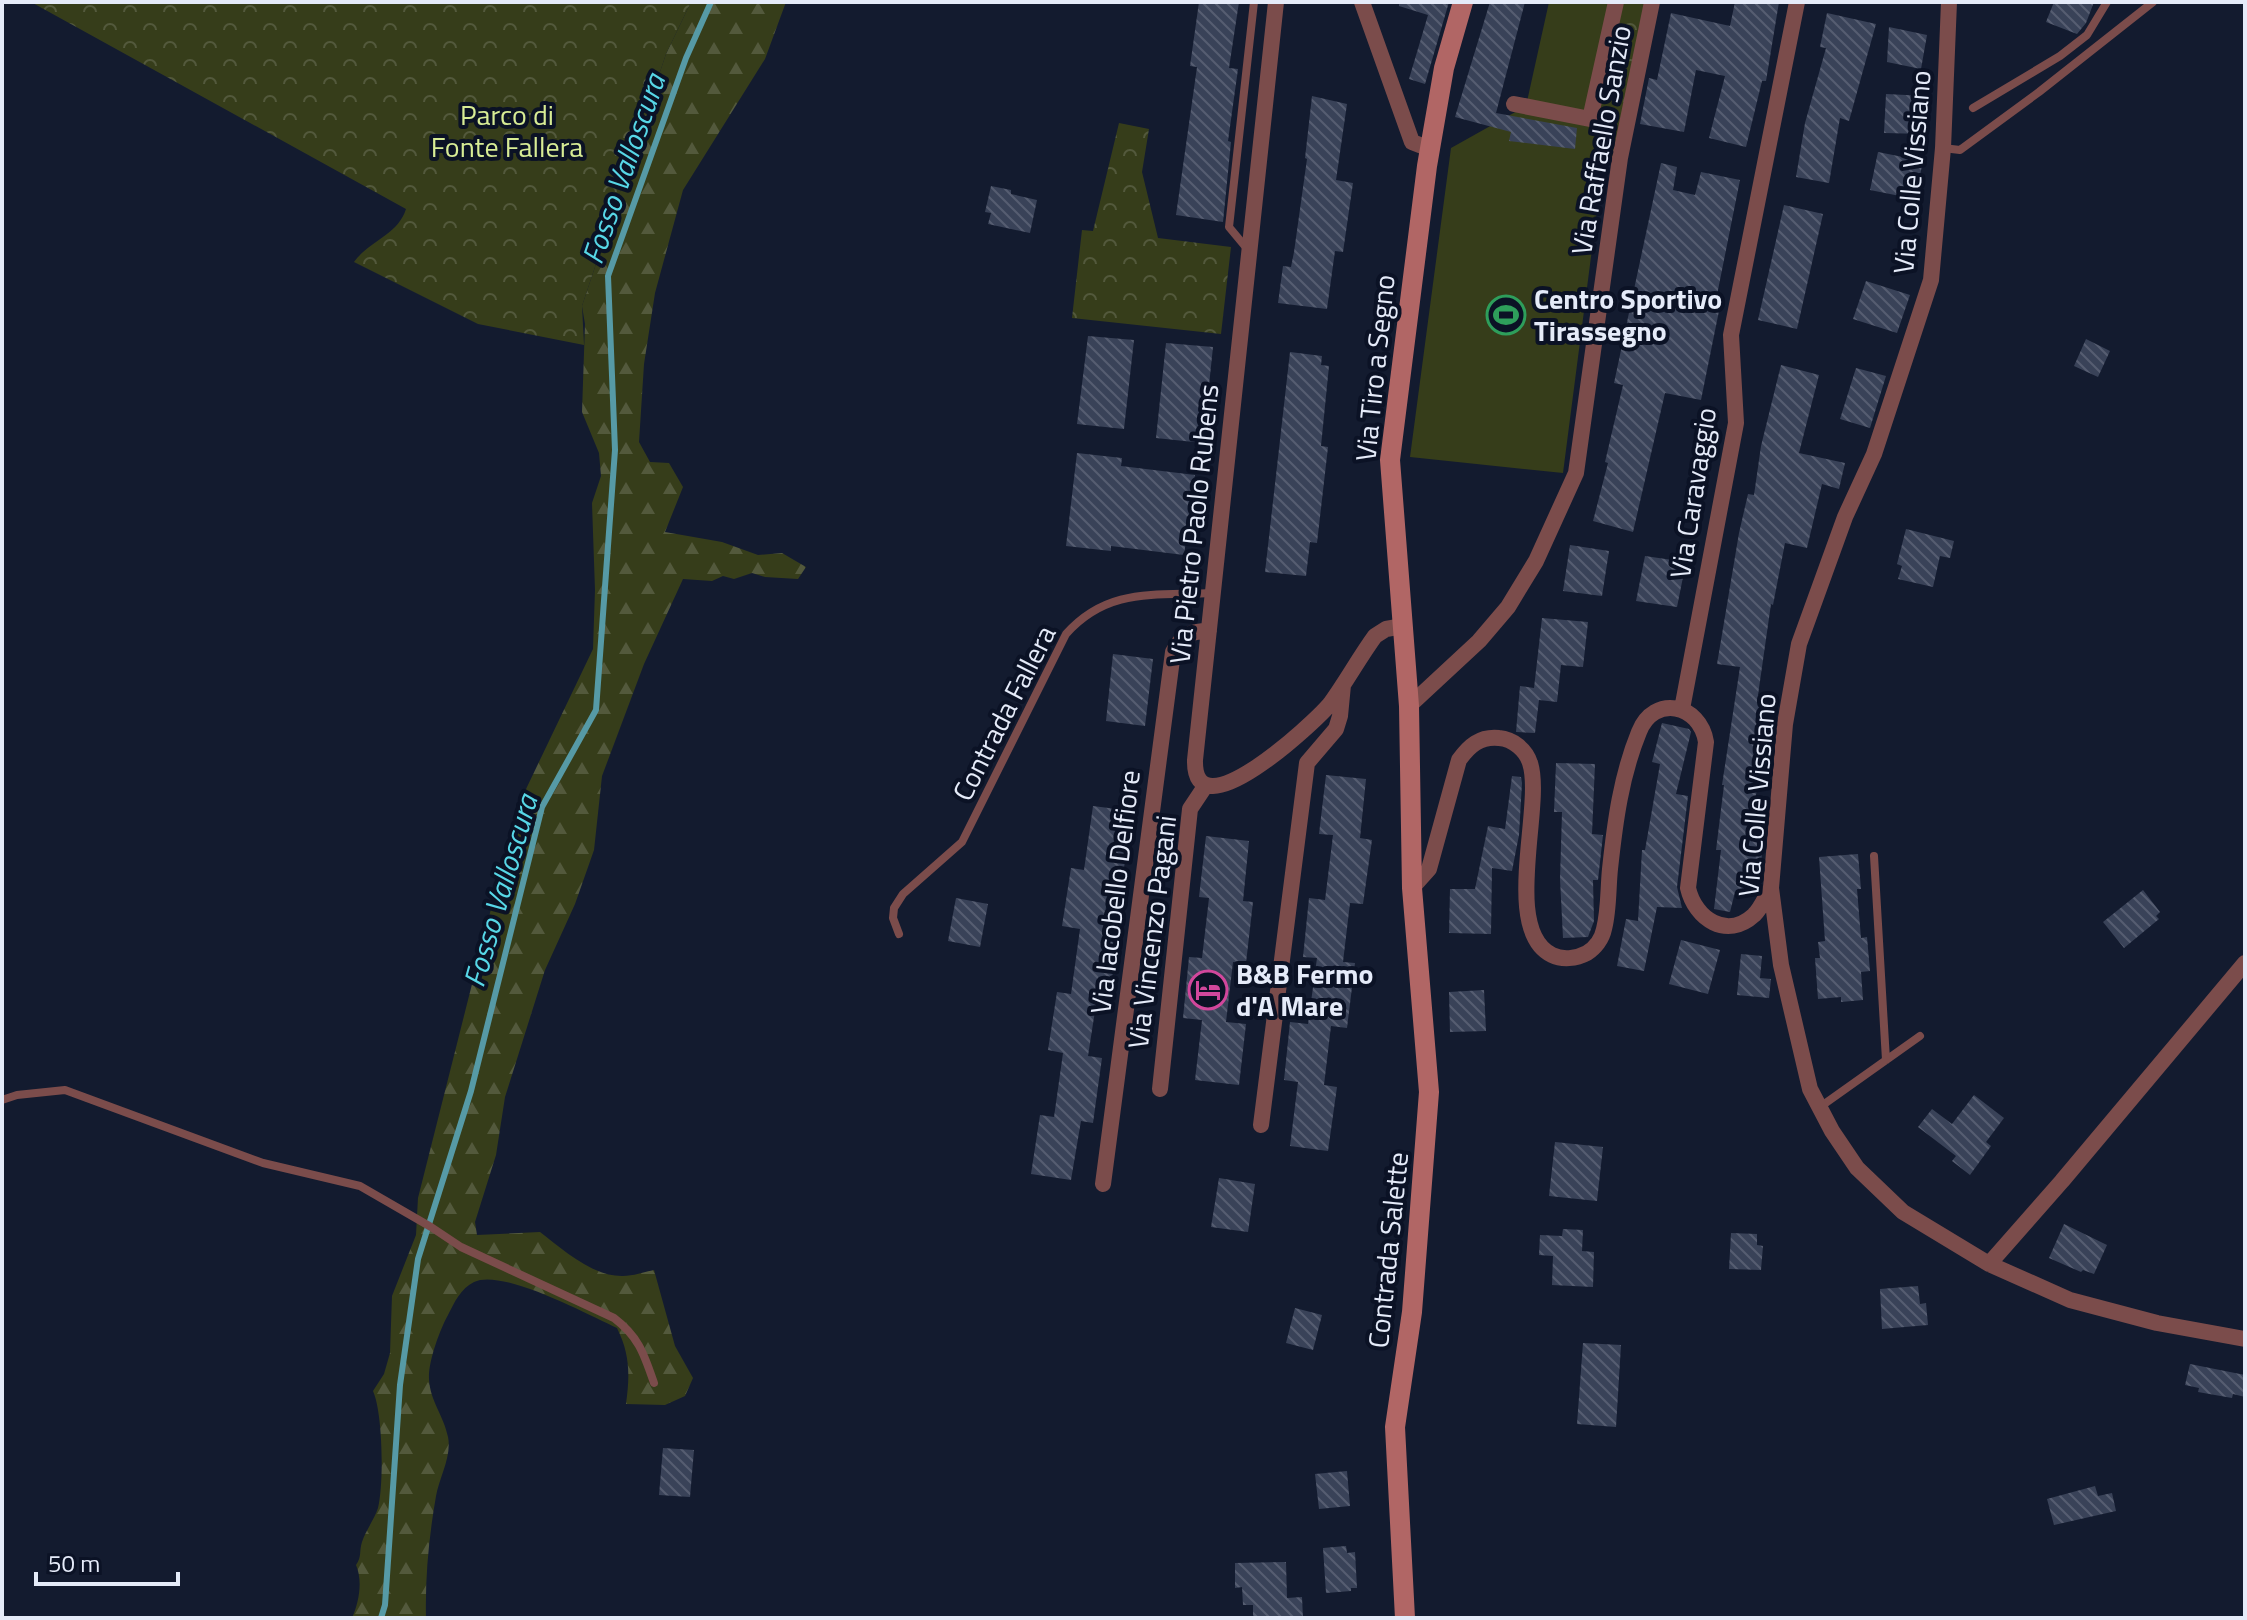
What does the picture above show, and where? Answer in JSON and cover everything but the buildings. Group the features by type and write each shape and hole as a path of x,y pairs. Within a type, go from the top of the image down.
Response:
{"main road":[{"name":"Via Tiro a Segno","path":"1412,888 1409,706 1390,460 1430,149 1444,68 1463,2"},
{"name":"Contrada Salette","path":"1405,1618 1395,1427 1412,1312 1429,1092 1412,888"}],"street":[{"name":"Via Pietro Paolo Rubens","path":"1206,785 1197,775 1195,764 1276,2"},
{"path":"1362,2 1412,142 1430,149"},
{"path":"1514,104 1590,119 1616,2"},
{"name":"Via Raffaello Sanzio","path":"1409,706 1479,641 1508,607 1536,561 1576,473 1620,158 1652,2"},
{"name":"Via Caravaggio","path":"1682,709 1736,423 1731,335 1797,2"},
{"name":"Via Colle Vissiano","path":"1949,2 1943,148 1931,280 1874,454 1845,517 1799,644 1785,724 1771,888 1781,965 1810,1089 1832,1131 1857,1168 1903,1212 1989,1264 2070,1300 2157,1323 2245,1339"},
{"path":"1206,785 1226,785 1309,726 1329,705 1375,636 1386,629 1403,626"},
{"name":"Via Iacobello Delfiore","path":"1103,1184 1173,652 1188,633 1209,631"},
{"path":"1261,1125 1307,763 1336,729 1343,684"},
{"path":"1412,888 1429,869 1456,769 1466,749 1486,738 1511,741 1524,752 1531,766 1526,879 1532,934 1541,948 1557,957 1577,957 1587,953 1595,947 1604,932 1623,777 1639,731 1648,718 1665,708 1682,709 1700,723 1706,742 1688,888 1691,900 1706,919 1716,924 1731,925 1751,917 1771,888"},
{"name":"Via Vincenzo Pagani","path":"1160,1089 1190,809 1206,785"},
{"path":"1989,1264 2245,963"}],"lane":[{"path":"1249,251 1229,227 1254,2"},
{"path":"1973,108 2060,56 2087,35 2107,2"},
{"path":"1943,148 1960,150 2153,2"},
{"name":"Contrada Fallera","path":"899,934 893,918 894,908 903,894 962,842 1066,634 1080,618 1104,603 1134,597 1213,593"},
{"path":"1874,856 1886,1060"},
{"path":"1819,1107 1920,1036"},
{"path":"2,1100 17,1095 65,1090 263,1163 360,1186 461,1247 614,1318 632,1332 645,1356 654,1383"}],"green space":[{"name":"Parco di Fonte Fallera","path":"31,2 691,2 666,54 582,306 584,345 478,324 354,262 397,225 406,209"},
{"path":"691,2 786,2 765,59 683,190 655,293 644,364 639,442 650,462 669,463 683,487 665,532 722,542 758,555 782,553 806,567 798,579 752,573 734,579 723,576 712,581 683,579 644,664 602,776 594,850 575,904 545,970 505,1097 496,1155 475,1222 477,1235 540,1232 578,1261 600,1272 627,1276 654,1270 675,1346 693,1378 685,1396 665,1405 626,1404 628,1365 617,1328 566,1304 504,1281 487,1279 469,1285 458,1296 445,1321 430,1364 432,1394 449,1444 431,1526 426,1618 352,1618 359,1592 356,1565 380,1497 381,1431 373,1391 384,1374 390,1353 392,1296 416,1235 418,1198 516,810 593,649 595,590 592,503 601,476 599,453 582,412 585,324 582,306 666,54"},
{"name":"Centro Sportivo Tirassegno","path":"1549,2 1617,2 1590,119 1602,172 1563,473 1410,457 1451,148 1526,106"},
{"path":"1616,2 1652,2 1620,158 1589,153 1590,119"},
{"path":"1119,123 1149,129 1142,172 1158,238 1231,247 1221,334 1072,318 1082,230 1093,231"}],"waterway":[{"name":"Fosso Valloscura","path":"381,1618 385,1605 400,1385 418,1259 471,1091 542,807 596,710 615,450 608,276 686,58 711,2"}],"place":[{"name":"Centro Sportivo Tirassegno","path":"1506,315"},
{"name":"B&B Fermo d'A Mare","path":"1208,990"}]}
